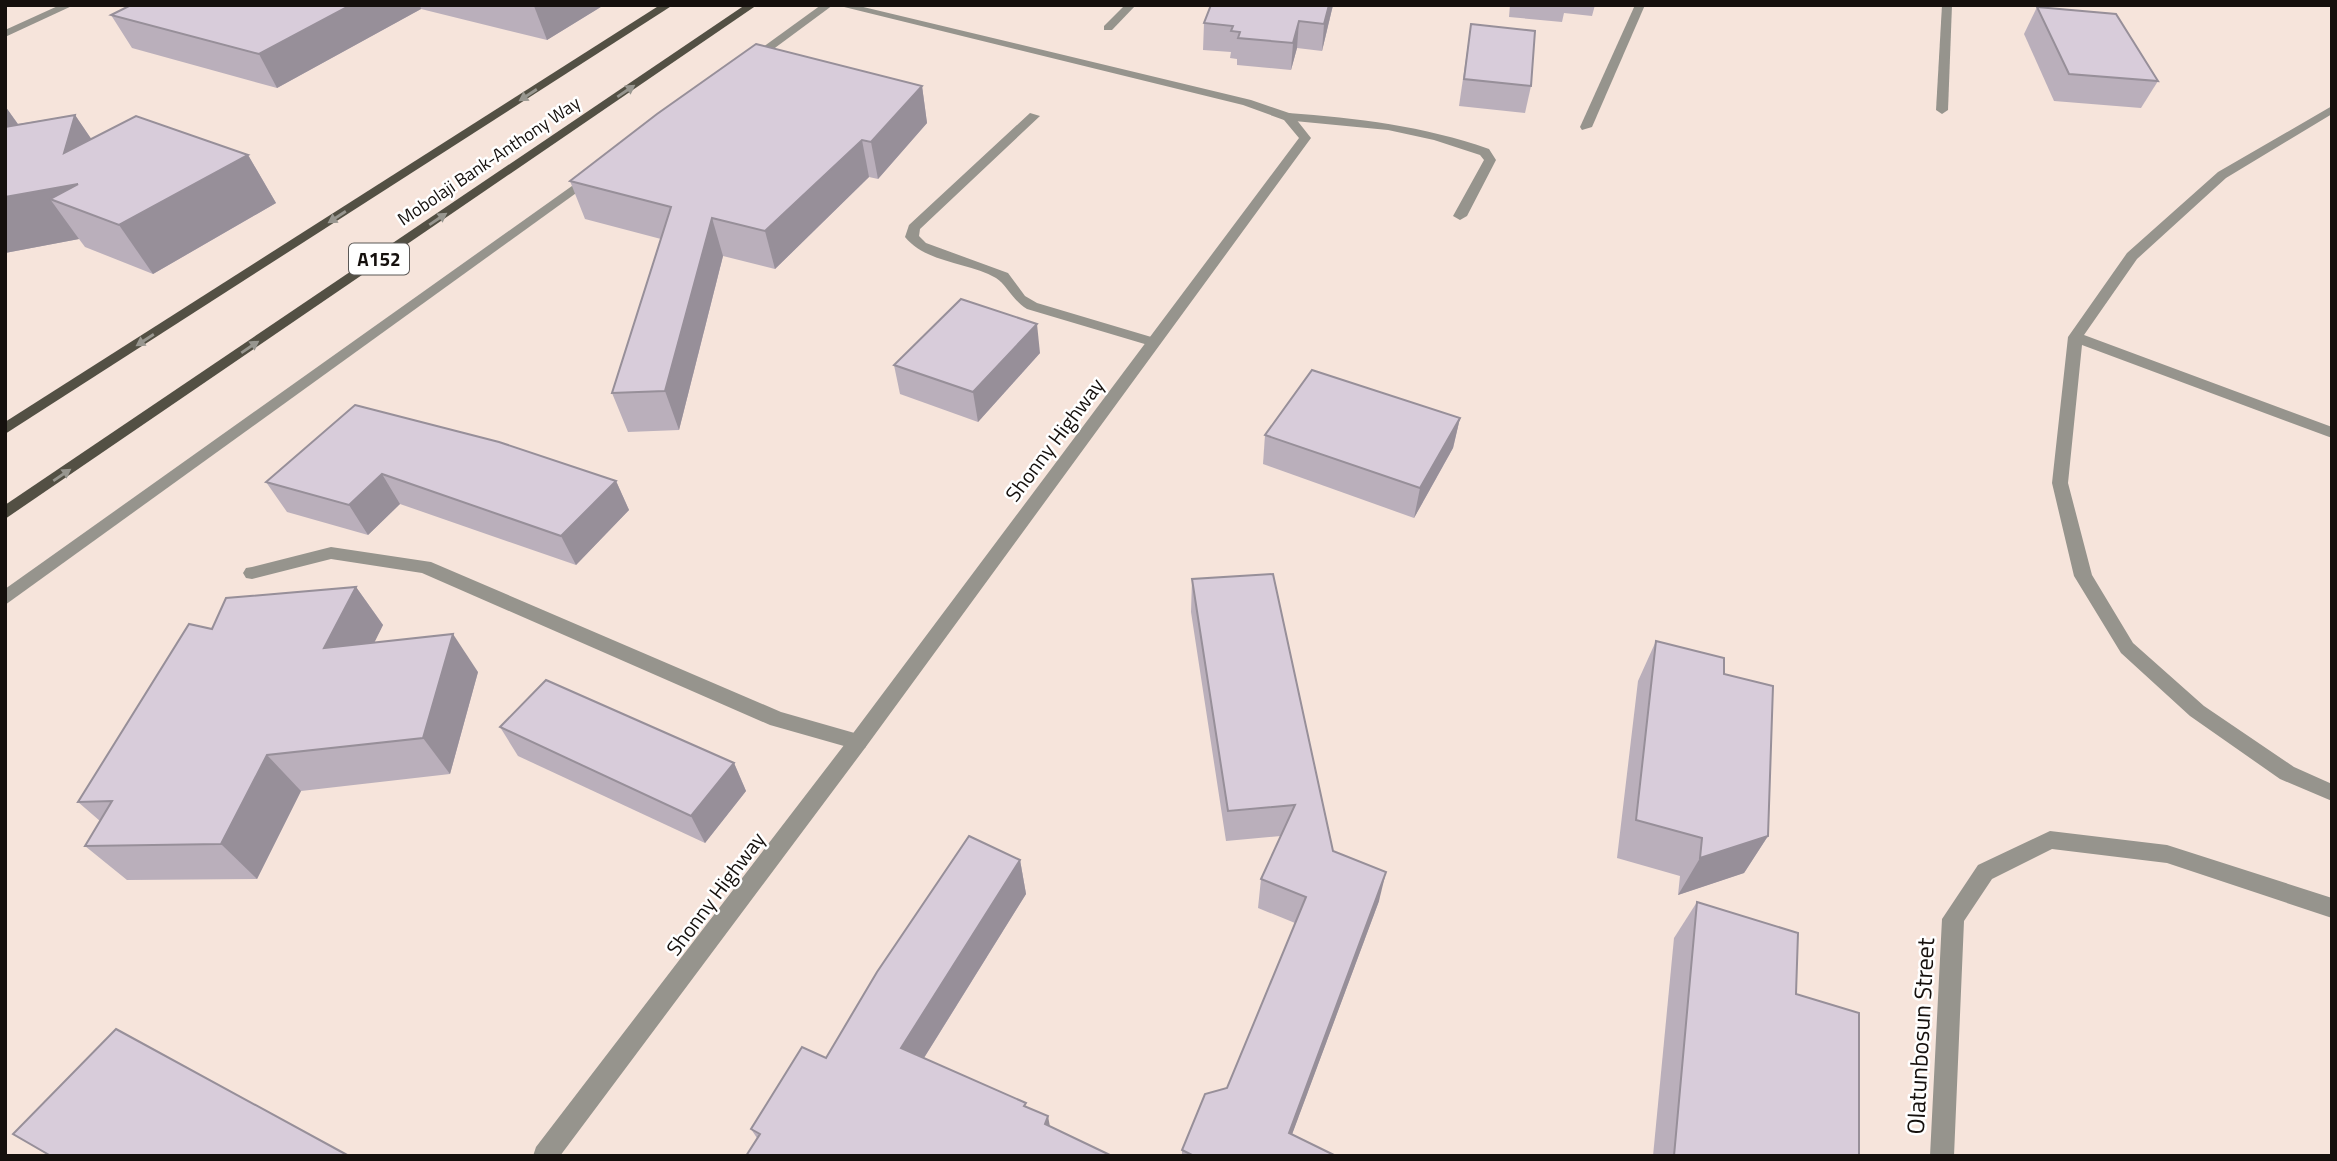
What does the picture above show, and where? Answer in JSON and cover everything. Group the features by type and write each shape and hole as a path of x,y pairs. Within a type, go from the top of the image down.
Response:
{"main road":[{"name":"Mobolaji Bank-Anthony Way","path":"5,429 668,5"},
{"name":"Mobolaji Bank-Anthony Way","path":"5,513 752,5"}],"street":[{"path":"5,34 69,5"},
{"path":"738,70 828,5"},
{"path":"841,5 1247,102 1289,117 1407,128 1485,152 1490,160 1460,216"},
{"path":"1108,28 1131,5"},
{"path":"1586,127 1640,5"},
{"path":"1942,110 1947,5"},
{"path":"2332,109 2222,175 2132,256 2075,337 2060,484 2083,576 2127,648 2197,711 2287,773 2332,793"},
{"path":"1034,116 914,228 912,237 921,246 1003,276 1020,299 1032,306 1153,342"},
{"name":"Shonny Highway","path":"545,1156 858,742 1305,138 1289,117"},
{"path":"5,598 603,168"},
{"path":"2075,337 2332,433"},
{"path":"253,573 331,553 425,567 777,719 858,742"},
{"name":"Olatunbosun Street","path":"1942,1156 1953,919 1985,872 2050,841 2167,855 2332,908"}],"building":[{"path":"131,5 351,5 259,54 111,15"},
{"path":"1211,5 1329,5 1324,24 1299,21 1293,43 1238,38 1240,32 1231,31 1233,26 1204,23"},
{"path":"2037,7 2116,14 2158,81 2069,74"},
{"path":"1471,24 1535,31 1531,86 1464,79"},
{"path":"756,44 922,86 871,142 862,140 765,231 712,218 665,391 612,393 671,207 570,181 657,114"},
{"path":"75,115 64,153 136,116 248,155 119,225 50,199 78,184 5,197 5,127"},
{"path":"961,299 1037,324 973,392 894,365"},
{"path":"1312,370 1460,418 1420,488 1265,435"},
{"path":"355,405 499,442 616,481 561,536 382,474 349,505 266,482"},
{"path":"1273,574 1333,851 1386,872 1289,1133 1336,1156 1194,1156 1182,1150 1205,1094 1227,1088 1306,897 1261,879 1295,805 1228,811 1192,579"},
{"path":"356,587 324,648 453,634 423,738 267,755 221,844 85,846 112,801 78,802 189,624 212,629 226,598"},
{"path":"1656,641 1724,658 1724,674 1773,686 1768,836 1700,858 1702,838 1636,820"},
{"path":"546,680 734,763 691,816 500,727"},
{"path":"969,836 1020,860 901,1048 1026,1103 1024,1106 1048,1116 1045,1124 1112,1156 746,1156 760,1134 751,1129 802,1047 826,1058 877,972"},
{"path":"1697,902 1798,933 1796,994 1859,1013 1859,1156 1674,1156"},
{"path":"116,1029 349,1156 51,1156 13,1134"}]}
